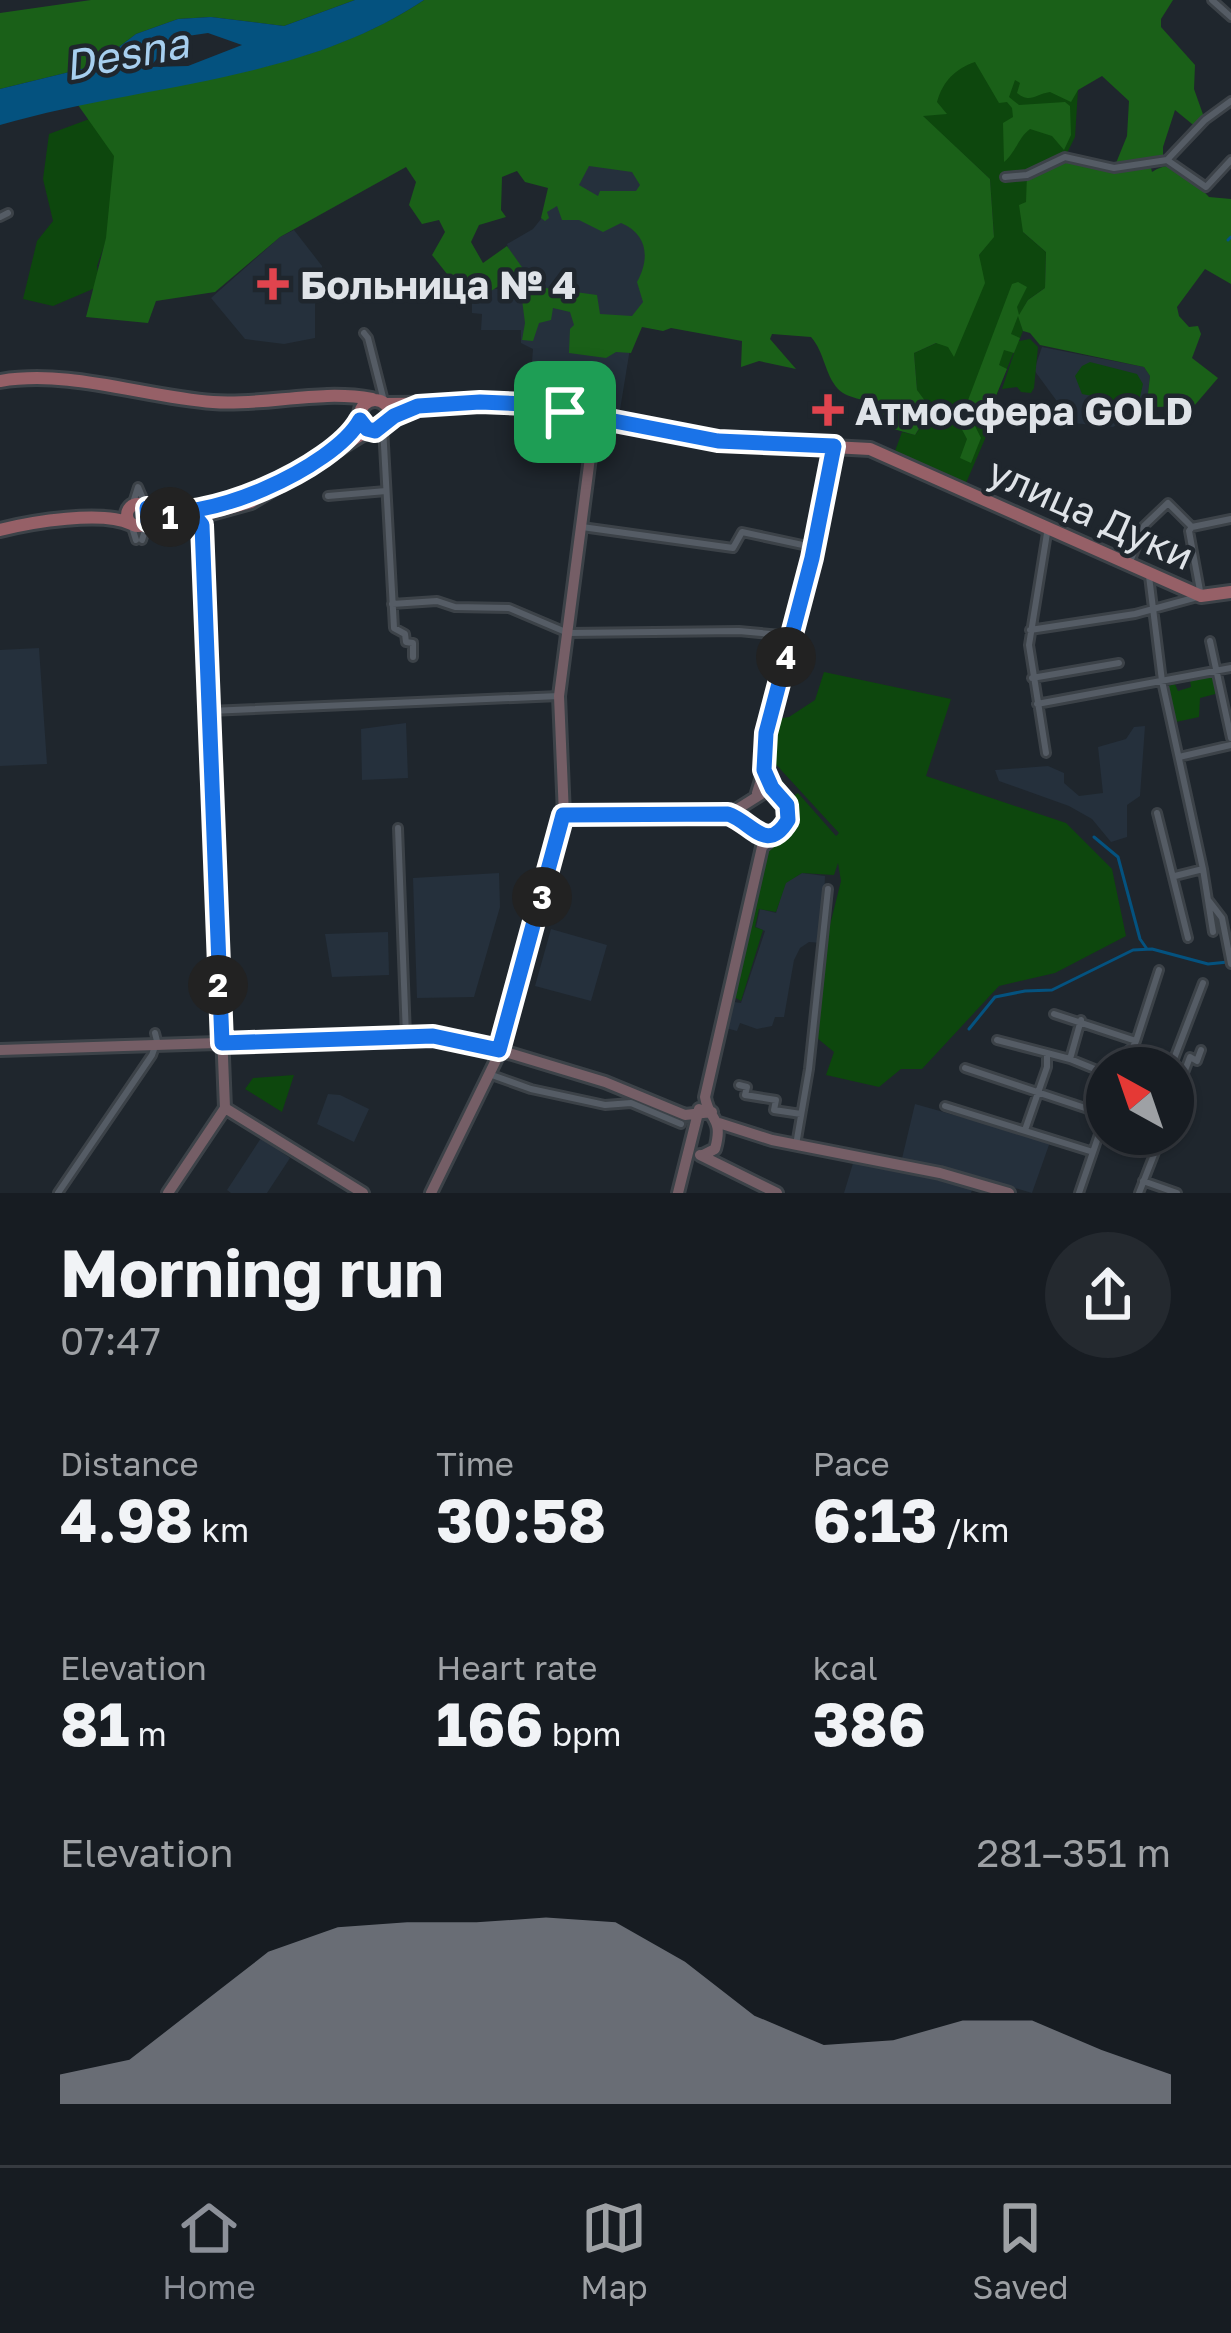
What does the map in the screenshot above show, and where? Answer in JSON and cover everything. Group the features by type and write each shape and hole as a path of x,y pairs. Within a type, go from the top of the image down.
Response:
{"main road":[{"path":"0,381 85,383 214,402 340,396 480,402"},
{"path":"340,396 351,400 372,424"},
{"path":"139,511 202,518 265,496 372,424 380,398"},
{"path":"372,424 380,398"},
{"path":"0,527 139,511 197,510 249,497 372,424 425,405 480,402"},
{"name":"улица Дуки","path":"480,402 517,403 718,441 870,449 1201,596 1231,592"},
{"path":"431,1193 499,1052 563,815 559,696 595,419"},
{"path":"728,814 757,794 764,770 766,733 815,548 834,446"},
{"path":"0,527 116,519 142,526 139,511"},
{"path":"168,1193 225,1108 202,518"},
{"path":"758,842 783,829 789,815 764,770"},
{"path":"757,794 776,793"},
{"path":"680,1193 690,1125 758,842 746,822 746,804"},
{"path":"563,815 728,814 746,822"},
{"path":"758,842 705,1097 716,1118 726,1129 1009,1193"},
{"path":"0,1053 155,1042 222,1045 406,1038 452,1042 499,1052 640,1098 686,1120 701,1155 777,1193"},
{"path":"225,1108 363,1193"},
{"path":"690,1125 716,1118"},
{"path":"680,1193 690,1164 715,1149 716,1118"}],"street":[{"path":"1213,0 1231,17"},
{"path":"1005,177 1027,175 1065,157 1114,168 1167,160 1205,120 1231,101"},
{"path":"1167,160 1206,187 1231,160"},
{"path":"364,333 380,398"},
{"path":"372,424 382,454 386,491 394,628 413,643 413,658"},
{"path":"131,524 139,540 138,484 139,511"},
{"path":"328,496 386,491"},
{"path":"1030,630 1201,596 1191,529 1168,502 1144,526 1130,562"},
{"path":"1191,529 1231,519"},
{"path":"1046,753 1032,679 1030,630 1048,526"},
{"path":"582,527 733,548 742,532 815,548"},
{"path":"1149,571 1162,681 1213,932"},
{"path":"392,604 509,608 568,633 739,631 791,636"},
{"path":"1179,757 1231,741 1210,641"},
{"path":"1032,679 1119,663"},
{"path":"1036,704 1231,668"},
{"path":"208,711 559,696"},
{"path":"1157,813 1188,938"},
{"path":"398,828 406,1038"},
{"path":"1175,877 1203,869"},
{"path":"796,1145 828,889"},
{"path":"1208,899 1222,918 1231,964"},
{"path":"1131,1047 1159,970"},
{"path":"1178,1047 1203,982"},
{"path":"1054,1014 1136,1041"},
{"path":"1070,1059 1081,1020"},
{"path":"997,1040 1086,1065"},
{"path":"58,1193 155,1042"},
{"path":"1194,1059 1202,1050"},
{"path":"1025,1130 1047,1054"},
{"path":"965,1068 1086,1107"},
{"path":"489,1074 531,1089 605,1105 631,1103 690,1125"},
{"path":"739,1085 747,1087 745,1095 776,1100 774,1110 801,1114"},
{"path":"945,1106 1086,1149"},
{"path":"1078,1193 1092,1155"},
{"path":"1139,1193 1153,1155"},
{"path":"1143,1180 1177,1193"}],"shaded area":[{"path":"587,161 638,166 651,268 647,300 635,318 619,416 529,400 533,349 521,343 521,330 481,330 482,314 472,313 472,298 487,298 488,289 521,289 507,244 533,229"},
{"name":"Больница № 4","path":"294,230 322,266 315,338 284,344 245,339 211,298"},
{"path":"1042,347 1144,367 1150,376 1147,402 1125,404 1120,423 1113,427 1073,423 1034,370"},
{"path":"39,648 47,764 0,766 0,650"},
{"path":"406,723 408,778 362,780 361,729"},
{"path":"1145,726 1140,796 1127,805 1127,837 1111,842 1092,819 999,781 995,770 1048,766 1064,773 1064,783 1079,796 1103,793 1098,747 1126,739 1134,727"},
{"path":"499,873 500,907 474,997 417,998 413,878"},
{"path":"802,873 825,876 822,943 809,942 800,948 784,1017 775,1017 772,1026 757,1029 740,1023 737,1031 722,1027 728,1001 741,1003 765,931 756,927 760,909 776,913 785,883"},
{"path":"551,929 607,945 591,1001 535,986"},
{"path":"388,932 389,975 332,977 325,934"},
{"path":"328,1094 369,1109 354,1142 317,1124"},
{"path":"915,1104 1050,1142 1032,1193 977,1177 971,1193 844,1193 854,1160 900,1167"},
{"path":"261,1138 290,1158 267,1193 231,1193 227,1190"}],"green space":[{"path":"91,0 355,0 284,26 211,17 178,19 136,34 94,66 0,89 0,13"},
{"path":"424,0 1173,0 1161,27 1195,65 1194,89 1205,120 1197,128 1175,110 1163,157 1150,164 1152,172 1177,168 1209,197 1231,199 1231,284 1205,269 1177,307 1179,316 1189,327 1198,326 1201,334 1192,358 1218,378 1194,406 1155,407 1147,402 1150,376 1144,367 1040,345 1023,331 1018,316 1011,334 1020,338 1014,353 1004,350 999,365 1007,369 993,403 979,404 978,419 965,422 975,426 981,438 971,463 960,458 967,439 959,424 1012,284 1027,287 1017,307 1019,315 1028,300 1045,288 1046,252 1023,232 1019,205 1026,202 1027,175 1065,157 1114,168 1127,136 1129,101 1102,76 1078,90 1071,102 1050,92 1022,96 1015,80 1009,97 1019,105 1065,102 1070,106 1071,135 1064,150 1052,136 1030,129 1004,162 1003,123 1013,117 1012,108 1007,102 999,103 975,62 946,82 937,102 947,114 923,116 990,179 994,237 979,255 985,283 954,357 948,347 936,343 914,353 917,390 931,409 915,435 890,428 877,407 838,389 811,337 772,334 770,339 796,369 759,361 741,367 742,341 671,328 642,327 631,353 616,352 606,358 569,353 574,325 570,312 553,308 551,320 539,323 533,341 522,340 521,292 546,288 597,295 600,314 632,316 643,302 637,282 645,256 637,234 621,223 603,232 579,220 562,220 557,206 547,212 545,221 541,218 548,188 525,182 517,171 502,177 501,210 506,217 479,225 471,242 483,263 507,246 524,270 491,291 447,274 432,255 445,232 439,220 422,224 409,205 416,182 406,167 280,237 215,292 156,301 148,323 86,317 106,238 114,156 78,105 257,69 343,42","holes":["589,166 632,172 640,185 636,191 600,191 598,196 579,185"]},
{"path":"974,25 1078,90 1075,137 1065,157 1026,202 1023,232 1046,252 1045,288 1028,300 1019,317 1023,331 1019,341 1030,339 1038,347 1034,388 1031,393 1017,387 1002,389 1017,344 992,406 997,411 966,483 895,451 902,432 915,435 926,420 914,353 943,340 981,274 979,255 994,236 990,179 921,115"},
{"path":"92,118 118,153 112,224 97,266 100,286 53,306 23,299 37,241 53,221 43,179 49,134"},
{"path":"1090,362 1137,374 1143,384 1140,397 1128,403 1082,394 1075,376"},
{"path":"824,672 951,699 926,776 1066,823 1112,869 1126,936 1055,973 999,986 922,1069 901,1069 879,1087 826,1075 834,1052 817,1038 829,929 841,881 838,863 834,875 802,873 786,883 776,912 759,909 755,927 763,930 741,1001 731,995 762,854 793,814 768,762 793,796 798,793 836,836 839,833 771,759 777,719 815,700"},
{"path":"1213,676 1219,693 1200,698 1199,717 1176,722 1168,686 1175,684 1178,691 1191,687 1190,680"},
{"path":"294,1075 282,1112 245,1089 253,1078"}],"water":[{"name":"Desna","path":"355,0 424,0 376,28 272,65 0,125 0,89 94,66 136,34 178,19 211,17 284,26","holes":["208,33 242,45 188,66 150,67 174,38"]}],"waterway":[{"path":"1228,240 1231,237"},
{"path":"1094,837 1118,857 1140,939 1147,949"},
{"path":"969,1029 995,997 1052,990 1133,950 1152,949 1208,964 1228,962"}],"place":[{"name":"Больница № 4","path":"273,284"},
{"name":"Атмосфера GOLD","path":"828,410"}],"route":[{"path":"517,403 565,412 718,441 834,446 812,558 766,733 764,770 787,805 786,825 762,836 728,814 563,815 499,1050 433,1036 222,1043 202,525 194,515 148,521 147,508 197,510 249,497 350,435 360,420 375,431 418,406 517,403"}]}
